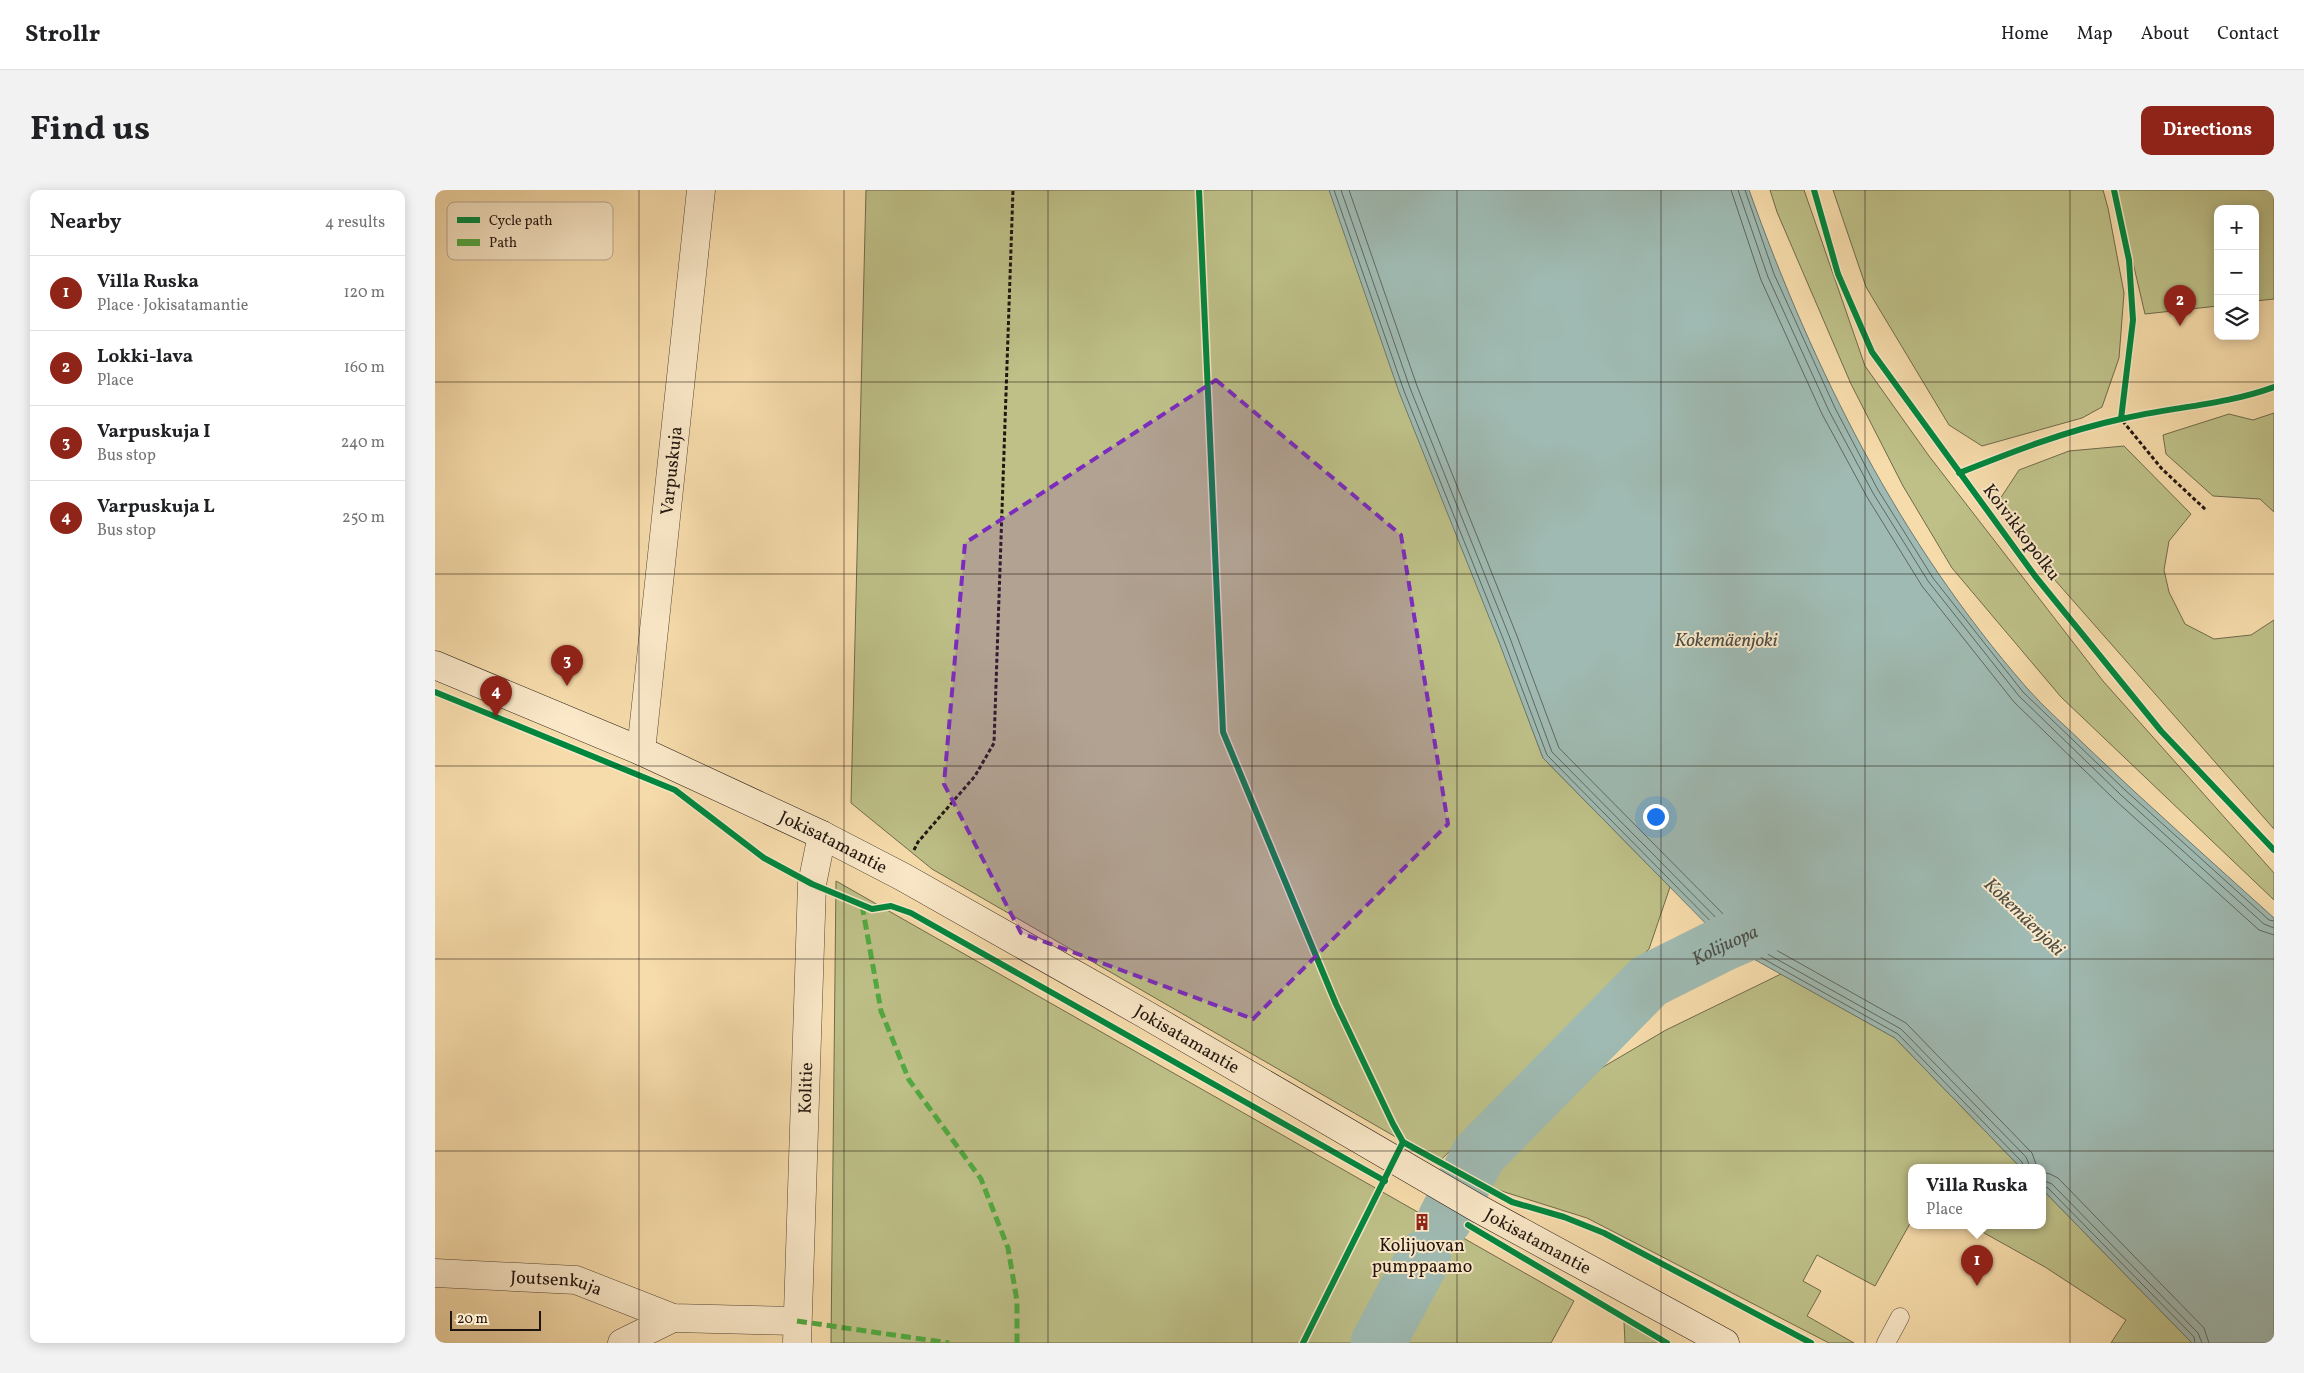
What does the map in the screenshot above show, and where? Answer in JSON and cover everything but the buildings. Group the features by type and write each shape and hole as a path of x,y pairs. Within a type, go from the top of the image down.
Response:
{"street":[{"name":"Varpuskuja","path":"641,750 701,190"},
{"name":"Jokisatamantie","path":"435,665 641,750 822,836 903,877 1143,1013 1479,1209 1725,1343"},
{"name":"Kolitie","path":"797,1332 812,884 822,836"},
{"name":"Joutsenkuja","path":"435,1273 576,1280 673,1318 797,1332"},
{"name":"Joutsenkuja","path":"622,1343 673,1318"}],"lane":[{"path":"1886,1343 1900,1317"}],"path":[{"path":"903,877 917,842 975,776 994,743 1013,190"},
{"path":"2114,190 2129,260 2133,320 2121,419 2162,469 2206,510"},
{"path":"1959,473 2041,441 2121,419 2250,396 2274,387"}],"highlighted area":[{"path":"1216,380 1401,535 1448,824 1253,1019 1021,933 944,784 965,543"}],"green space":[{"path":"866,190 1332,190 1543,758 1670,887 1649,949 1439,1162 932,869 851,803"},
{"path":"1770,190 1804,190 1865,366 1929,456 2103,681 2274,873 2274,900 2061,697 1952,568 1903,486 1851,384 1777,212"},
{"path":"1833,190 2103,190 2124,293 2119,358 2102,407 2082,418 1982,446 1949,425 1866,287"},
{"path":"2116,190 2274,190 2274,299 2259,301 2259,205 2214,205 2214,306 2145,314"},
{"path":"2274,413 2274,512 2260,499 2213,496 2166,454 2163,435 2229,414 2253,420"},
{"path":"2124,446 2191,514 2169,541 2164,570 2169,592 2185,624 2214,639 2251,635 2274,620 2274,829 2054,579 2000,499 2019,470 2069,451"},
{"path":"836,881 1574,1301 1551,1343 831,1343"},
{"path":"1781,974 1895,1038 2017,1164 1908,1164 1908,1227 1875,1286 1817,1255 1803,1281 1821,1291 1807,1316 1854,1343 1829,1343 1587,1218 1479,1184 1513,1142 1603,1067 1666,1030"},
{"path":"2046,1193 2192,1343 2111,1343 2126,1320 2045,1267 1977,1229 2046,1229"},
{"path":"1624,1322 1659,1343 1625,1343"}],"water":[{"name":"Kokemäenjoki","path":"1329,190 1749,190 1774,257 1832,388 1864,452 1938,573 1980,631 2041,703 2134,791 2274,918 2274,1343 2192,1343 2046,1193 2046,1164 2017,1164 1895,1038 1725,943 1543,758 1499,642 1399,392"}],"waterway":[{"name":"Kolijuopa","path":"1445,1219 1479,1154 1649,981 1725,943 1795,913"},
{"name":"Kolijuopa","path":"1378,1343 1424,1257"}],"marked path":[{"path":"862,905 881,1011 909,1080 981,1179 1008,1248 1017,1301 1017,1343"},
{"path":"797,1321 949,1343"}],"cycle path":[{"path":"1199,190 1223,732 1336,1004 1393,1124 1403,1142 1512,1202 1564,1217 1604,1233 1811,1343"},
{"name":"Koivikkopolku","path":"1814,190 1838,274 1872,352 2035,576 2161,731 2274,850"},
{"path":"2114,190 2129,260 2133,320 2121,419"},
{"path":"1959,473 2039,443 2100,424 2237,398 2274,387"},
{"path":"435,692 675,790 764,858 812,884 872,909 891,906 911,913 1385,1181"},
{"path":"1303,1343 1403,1142"},
{"path":"1468,1225 1667,1343"}],"place":[{"name":"Lokki-lava","path":"2180,326"},
{"name":"Varpuskuja I","path":"567,686"},
{"name":"Varpuskuja L","path":"496,717"},
{"name":"Kolijuovan pumppaamo","path":"1422,1222"},
{"name":"Villa Ruska","path":"1977,1286"}]}
